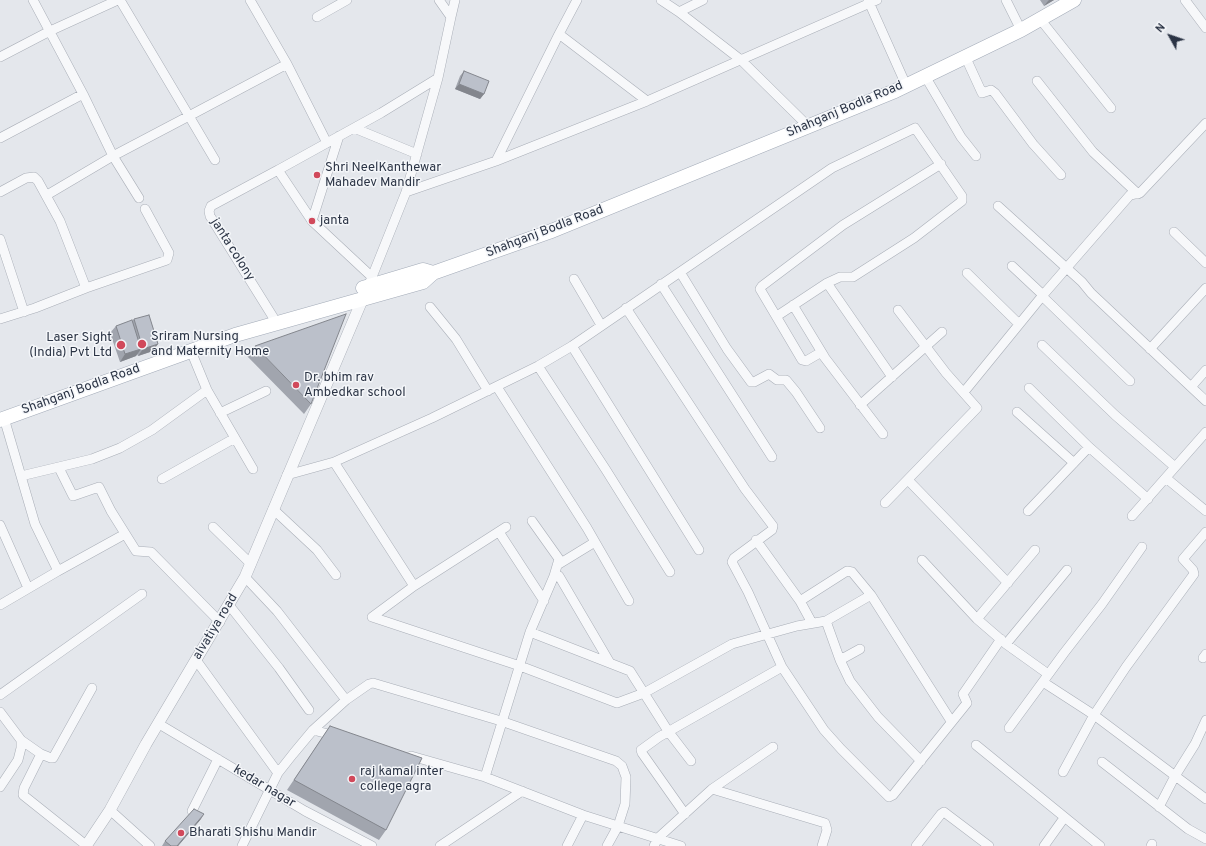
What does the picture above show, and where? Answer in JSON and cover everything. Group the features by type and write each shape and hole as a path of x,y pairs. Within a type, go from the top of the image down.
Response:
{"main road":[{"name":"Shahganj Bodla Road","path":"1,416 256,329 368,287 423,270 433,273 549,232 906,85 1021,30 1069,1"},
{"path":"1,416 273,317 368,287"}],"street":[{"path":"33,0 114,156 139,198"},
{"path":"0,58 50,31 119,0 215,160"},
{"path":"250,0 287,64 327,143"},
{"path":"317,17 348,0"},
{"path":"439,0 450,17"},
{"path":"278,170 312,221 368,287 406,192 438,78 450,17 455,0"},
{"path":"496,161 577,0"},
{"path":"661,0 742,60 808,126"},
{"path":"679,12 703,0"},
{"path":"1006,0 1021,30"},
{"path":"1186,0 1206,28"},
{"path":"406,192 496,161 647,100 742,60 871,1 906,85"},
{"path":"1040,19 1111,108"},
{"path":"559,34 647,100"},
{"path":"965,56 982,93 991,90 995,92 1033,144 1061,175"},
{"path":"47,195 114,156 287,64"},
{"path":"925,76 951,120 976,156"},
{"name":"janta colony","path":"273,317 210,216 209,210 211,206 354,128 438,78"},
{"path":"1037,81 1093,152 1138,194"},
{"path":"0,138 83,94"},
{"path":"964,392 1019,324 1130,194 1138,194 1206,123"},
{"path":"354,128 417,154"},
{"path":"287,475 334,462 497,387 538,366 572,346 832,168 916,128 962,196 962,201 914,238 853,277 840,277 827,283 777,316"},
{"path":"312,221 339,136"},
{"path":"824,356 818,354 806,361 802,360 777,316 760,292 762,286 843,225 941,164"},
{"path":"0,192 30,177 36,179 47,195 60,221 86,288"},
{"path":"998,206 1066,268 1206,401"},
{"path":"0,319 24,312 86,288 167,260 169,253 145,209"},
{"path":"1174,232 1206,263"},
{"path":"0,238 24,312"},
{"path":"1012,266 1130,381"},
{"path":"680,272 727,349 751,382 754,382 769,374 777,380 786,380 796,392 820,428"},
{"path":"967,273 1019,324"},
{"path":"574,279 601,325"},
{"path":"827,283 892,377"},
{"path":"661,284 772,457"},
{"name":"alvatiya road","path":"87,846 110,810 245,577 368,287"},
{"path":"1150,349 1206,288"},
{"path":"793,306 824,356 883,434"},
{"path":"430,307 456,339 488,391"},
{"path":"626,308 745,489 773,526 772,530 756,540 734,558 732,562 748,592 782,667 824,730 888,797 893,795 967,703 963,694 1004,642 1068,570"},
{"path":"885,502 976,410 976,406 946,373 898,310"},
{"path":"860,405 942,332"},
{"path":"572,346 698,550"},
{"path":"1042,346 1115,415 1175,467"},
{"path":"191,351 207,390 252,469"},
{"path":"538,366 670,572"},
{"path":"1191,387 1206,370"},
{"path":"497,387 595,542 629,601"},
{"path":"1029,388 1089,447 1148,499"},
{"path":"21,476 92,459 120,448 152,430 207,390"},
{"path":"220,413 266,392"},
{"path":"1018,412 1074,463"},
{"path":"1,416 35,524 58,571"},
{"path":"1132,516 1206,432"},
{"path":"162,479 235,438"},
{"path":"1028,511 1089,447"},
{"path":"334,462 414,586"},
{"path":"59,468 73,496 99,488 136,551 151,552 220,622"},
{"path":"1166,478 1206,511"},
{"path":"908,480 1008,583"},
{"path":"274,509 316,550 336,575"},
{"path":"485,777 530,632 559,564 559,559 532,521"},
{"path":"0,525 28,588"},
{"path":"213,527 251,564"},
{"path":"544,601 502,530 414,586 372,617 520,666 617,703 644,693 732,644 767,634 826,621 871,595"},
{"path":"1063,772 1094,715 1126,667 1194,574 1193,570 1183,559 1206,532"},
{"path":"0,605 126,534"},
{"path":"756,540 800,601 812,623"},
{"path":"559,564 595,542"},
{"path":"1009,728 1102,604 1142,547"},
{"path":"977,619 1035,550"},
{"path":"922,560 977,619 1004,642 1048,674"},
{"path":"800,601 849,570 871,595 952,721"},
{"path":"554,576 559,576 610,663"},
{"path":"245,577 277,611 346,700"},
{"path":"0,695 142,594"},
{"path":"229,606 279,668 309,710"},
{"path":"826,621 840,660 850,680 860,695 878,718 921,761"},
{"path":"530,632 631,672 668,731 691,761"},
{"path":"840,660 860,650"},
{"path":"196,660 278,773"},
{"path":"684,814 640,751 668,731 782,667"},
{"path":"1043,682 1094,715 1206,799"},
{"path":"242,846 278,773 313,730 346,700 369,684 373,683 501,722 620,764 626,777 625,804 618,826 607,846"},
{"path":"0,712 21,740 41,754 53,758 92,688"},
{"path":"1159,807 1175,776 1195,744 1206,720"},
{"name":"kedar nagar","path":"159,724 305,811 372,846"},
{"path":"313,730 343,738"},
{"path":"0,787 18,760 21,740"},
{"path":"976,745 1100,846"},
{"path":"656,842 712,789 773,747"},
{"path":"41,754 24,788 23,795 87,846"},
{"path":"404,754 485,777 583,815 618,826 656,842 682,846"},
{"path":"192,811 218,759"},
{"path":"1102,762 1194,833 1206,839"},
{"path":"712,789 825,823 827,830 822,846"},
{"path":"440,846 522,791"},
{"path":"110,810 150,846"},
{"path":"916,846 944,812 989,846"},
{"path":"567,846 583,815"},
{"path":"1044,846 1064,818"}],"building":[{"path":"464,71 489,81 484,94 459,84"},
{"name":"Dr. bhim rav Ambedkar school","path":"346,314 311,404 255,346"},
{"path":"149,315 158,344 143,349 134,319"},
{"path":"132,320 141,349 125,354 116,326"},
{"name":"raj kamal inter college agra","path":"330,726 422,758 386,830 294,780"},
{"name":"Bharati Shishu Mandir","path":"194,809 204,814 177,846 171,846 165,841"}],"place":[{"name":"Shri NeelKanthewar Mahadev Mandir","path":"317,175"},
{"name":"janta","path":"312,221"},
{"name":"Sriram Nursing and Maternity Home","path":"142,344"},
{"name":"Laser Sight (India) Pvt Ltd","path":"121,345"},
{"name":"Dr. bhim rav Ambedkar school","path":"296,385"},
{"name":"raj kamal inter college agra","path":"352,779"},
{"name":"Bharati Shishu Mandir","path":"181,833"}]}
